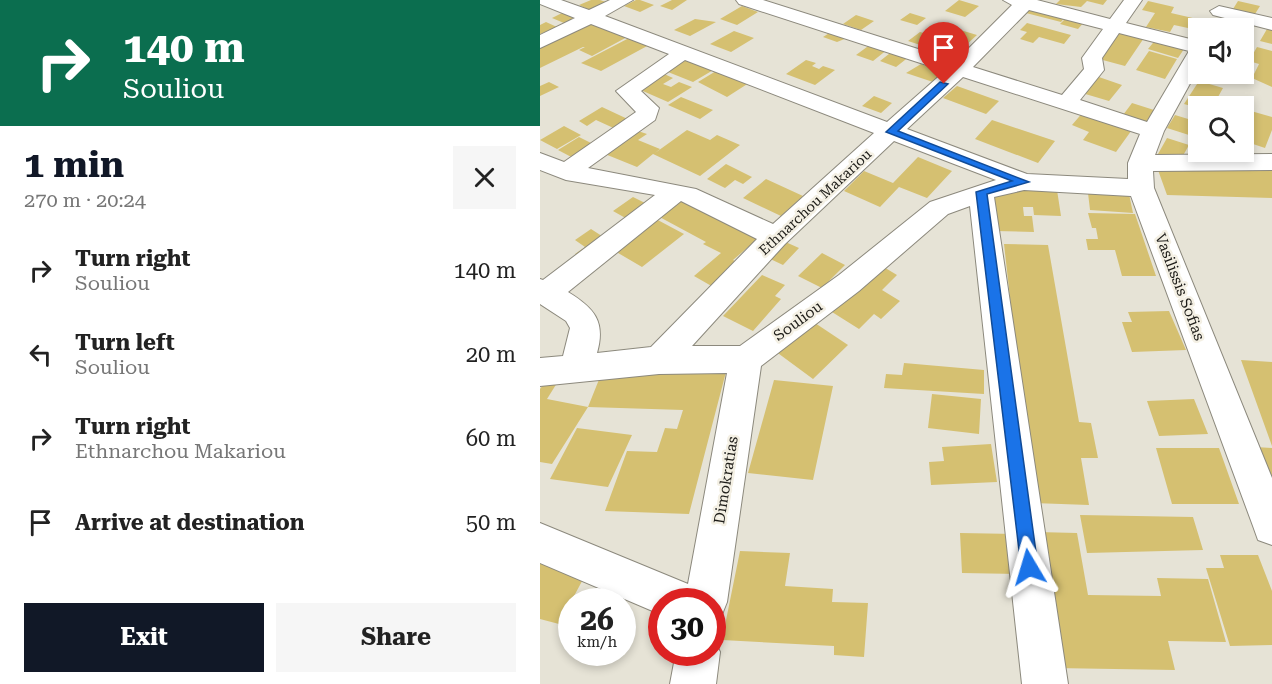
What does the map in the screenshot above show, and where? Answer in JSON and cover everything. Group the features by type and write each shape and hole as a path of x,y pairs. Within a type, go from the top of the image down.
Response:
{"street":[{"name":"Souliou","path":"545,0 1024,182"},
{"path":"540,42 624,0"},
{"path":"1066,103 1094,70 1092,58 1132,0"},
{"path":"1021,1 1188,44"},
{"name":"Ethnarchou Makariou","path":"659,360 775,237 961,68 1021,1"},
{"path":"761,2 1153,131"},
{"path":"1222,6 1272,24"},
{"path":"566,172 647,115 648,108 627,91 683,53"},
{"path":"1141,175 1153,131 1188,70"},
{"path":"540,161 566,172 676,192 714,205 775,237"},
{"name":"Souliou","path":"746,359 849,283 939,208 981,192 1024,182 1141,175 1272,162"},
{"name":"Vasilissis Sofias","path":"1141,175 1272,526"},
{"path":"574,368 585,345 588,332 584,320 543,292 676,192"},
{"path":"981,192 1045,684"},
{"path":"540,372 659,360 746,359"},
{"name":"Dimokratias","path":"708,588 746,359"},
{"path":"540,543 648,589"},
{"path":"693,684 696,666"}],"building":[{"path":"591,0 609,3 592,11 579,5"},
{"path":"636,0 654,5 640,12 624,6"},
{"path":"672,0 687,0 672,10 660,6"},
{"path":"959,0 979,6 965,17 945,11"},
{"path":"1060,0 1107,0 1103,5 1087,1 1081,7 1056,4"},
{"path":"1148,1 1174,7 1171,13 1193,18 1188,18 1188,28 1174,25 1170,32 1146,27 1155,13 1142,10"},
{"path":"1238,1 1260,6 1255,14 1233,9"},
{"path":"742,6 758,12 737,25 720,19"},
{"path":"1031,8 1066,16 1061,22 1026,13"},
{"path":"568,10 580,15 564,23 552,18"},
{"path":"910,13 926,18 917,25 900,20"},
{"path":"856,15 874,21 861,30 843,24"},
{"path":"1068,16 1085,21 1078,29 1060,24"},
{"path":"695,19 716,22 690,36 674,30"},
{"path":"546,22 557,27 540,34 540,25"},
{"path":"593,22 629,36 592,56 579,50 585,47 583,47 540,68 540,48"},
{"path":"1027,23 1071,35 1064,44 1039,37 1033,43 1020,39 1027,32 1020,30"},
{"path":"957,29 977,35 954,56 908,41 920,32 945,39"},
{"path":"1121,29 1146,35 1125,66 1099,59"},
{"path":"1267,29 1272,30 1272,44 1260,41"},
{"path":"834,30 852,36 837,42 823,37"},
{"path":"734,31 754,38 731,52 710,44"},
{"path":"629,38 649,45 601,71 581,63"},
{"path":"1157,38 1186,46 1178,58 1148,49"},
{"path":"871,44 888,49 873,61 856,55"},
{"path":"1257,47 1272,51 1272,87 1254,79 1259,64 1254,62 1254,52"},
{"path":"894,50 910,56 896,67 880,61"},
{"path":"1149,51 1177,59 1165,79 1136,70"},
{"path":"685,57 715,69 693,82 663,70"},
{"path":"806,60 816,63 812,66 819,69 823,66 835,70 815,85 786,74"},
{"path":"931,61 945,71 933,82 906,73 921,64 926,66"},
{"path":"721,68 752,81 727,97 698,82"},
{"path":"662,73 673,78 663,84 671,87 679,82 692,87 668,102 636,88"},
{"path":"1096,76 1122,85 1109,101 1082,93"},
{"path":"549,82 559,87 540,96 540,86"},
{"path":"1197,84 1209,84 1223,88 1219,96 1189,96"},
{"path":"957,86 999,101 986,114 943,98"},
{"path":"874,96 892,103 881,113 862,106"},
{"path":"681,97 713,110 700,119 668,105"},
{"path":"1132,103 1154,110 1146,122 1123,115"},
{"path":"602,107 634,122 620,131 596,120 587,126 579,121"},
{"path":"1084,111 1134,127 1116,152 1083,140 1089,132 1072,125"},
{"path":"1254,112 1272,117 1272,130 1265,148 1254,144"},
{"path":"1175,115 1188,119 1188,135 1167,128"},
{"path":"992,120 1055,141 1038,163 975,139"},
{"path":"564,126 581,135 557,149 540,140"},
{"path":"632,129 647,134 638,140 660,149 655,153 687,130 710,140 717,135 740,145 700,176 653,154 637,167 600,152"},
{"path":"579,137 597,146 577,160 558,150"},
{"path":"1167,138 1188,145 1180,161 1158,154"},
{"path":"918,157 952,171 927,198 899,187 880,207 844,191 864,171 893,183"},
{"path":"726,164 752,177 743,184 735,180 725,188 707,179"},
{"path":"1191,166 1272,168 1272,198 1167,195 1158,170 1193,171"},
{"path":"766,179 803,196 781,216 743,198"},
{"path":"1128,189 1133,213 1090,210 1088,193"},
{"path":"1057,190 1061,216 1034,215 1033,207 1023,207 1024,216 1032,216 1034,232 995,231 992,196 999,191"},
{"path":"680,195 761,236 733,260 741,264 715,288 694,276 721,253 703,244 706,242 654,214"},
{"path":"633,197 649,205 629,220 613,211"},
{"path":"1088,213 1135,214 1156,276 1122,276 1115,250 1088,250 1086,239 1098,239 1096,228 1092,228"},
{"path":"654,218 684,234 642,267 613,250"},
{"path":"591,229 608,240 582,259 575,254 585,247 575,240"},
{"path":"781,240 799,248 783,265 764,256"},
{"path":"1004,244 1048,245 1079,422 1091,423 1098,458 1081,458 1089,505 1033,503"},
{"path":"822,253 845,265 822,288 798,276"},
{"path":"882,266 897,275 882,290 900,301 881,319 874,314 859,329 832,312"},
{"path":"762,275 785,285 775,296 781,299 753,331 723,316"},
{"path":"1169,311 1186,350 1132,352 1122,322 1132,322 1128,312"},
{"path":"806,317 848,345 813,379 771,348"},
{"path":"1241,360 1272,362 1272,446"},
{"path":"904,363 984,370 984,394 884,388 886,374 902,375"},
{"path":"604,367 727,368 689,514 605,511 627,451 657,452 665,428 677,429 683,410 588,407"},
{"path":"774,380 833,386 813,480 748,473"},
{"path":"546,381 557,383 547,399 588,407 552,464 540,462 540,389"},
{"path":"932,394 981,399 979,434 928,428"},
{"path":"1194,399 1208,434 1159,436 1147,401"},
{"path":"577,428 632,435 608,487 550,479"},
{"path":"991,444 997,482 931,485 929,462 944,461 942,447"},
{"path":"1255,447 1272,448 1272,489"},
{"path":"1156,448 1219,448 1239,504 1172,504"},
{"path":"1080,515 1193,517 1203,550 1087,553"},
{"path":"1037,532 1077,533 1088,595 1161,596 1157,578 1208,579 1226,642 1168,641 1175,670 1054,668"},
{"path":"960,533 1016,534 1020,574 962,573"},
{"path":"540,548 588,570 578,588 558,588 558,624 540,619"},
{"path":"740,551 790,553 785,586 833,589 832,602 868,603 864,657 834,655 834,646 726,640 726,620"},
{"path":"1220,555 1258,555 1272,591 1272,645 1230,646 1206,568 1224,568"}],"route":[{"path":"944,84 891,132 1024,182 981,192 1029,567"}]}
